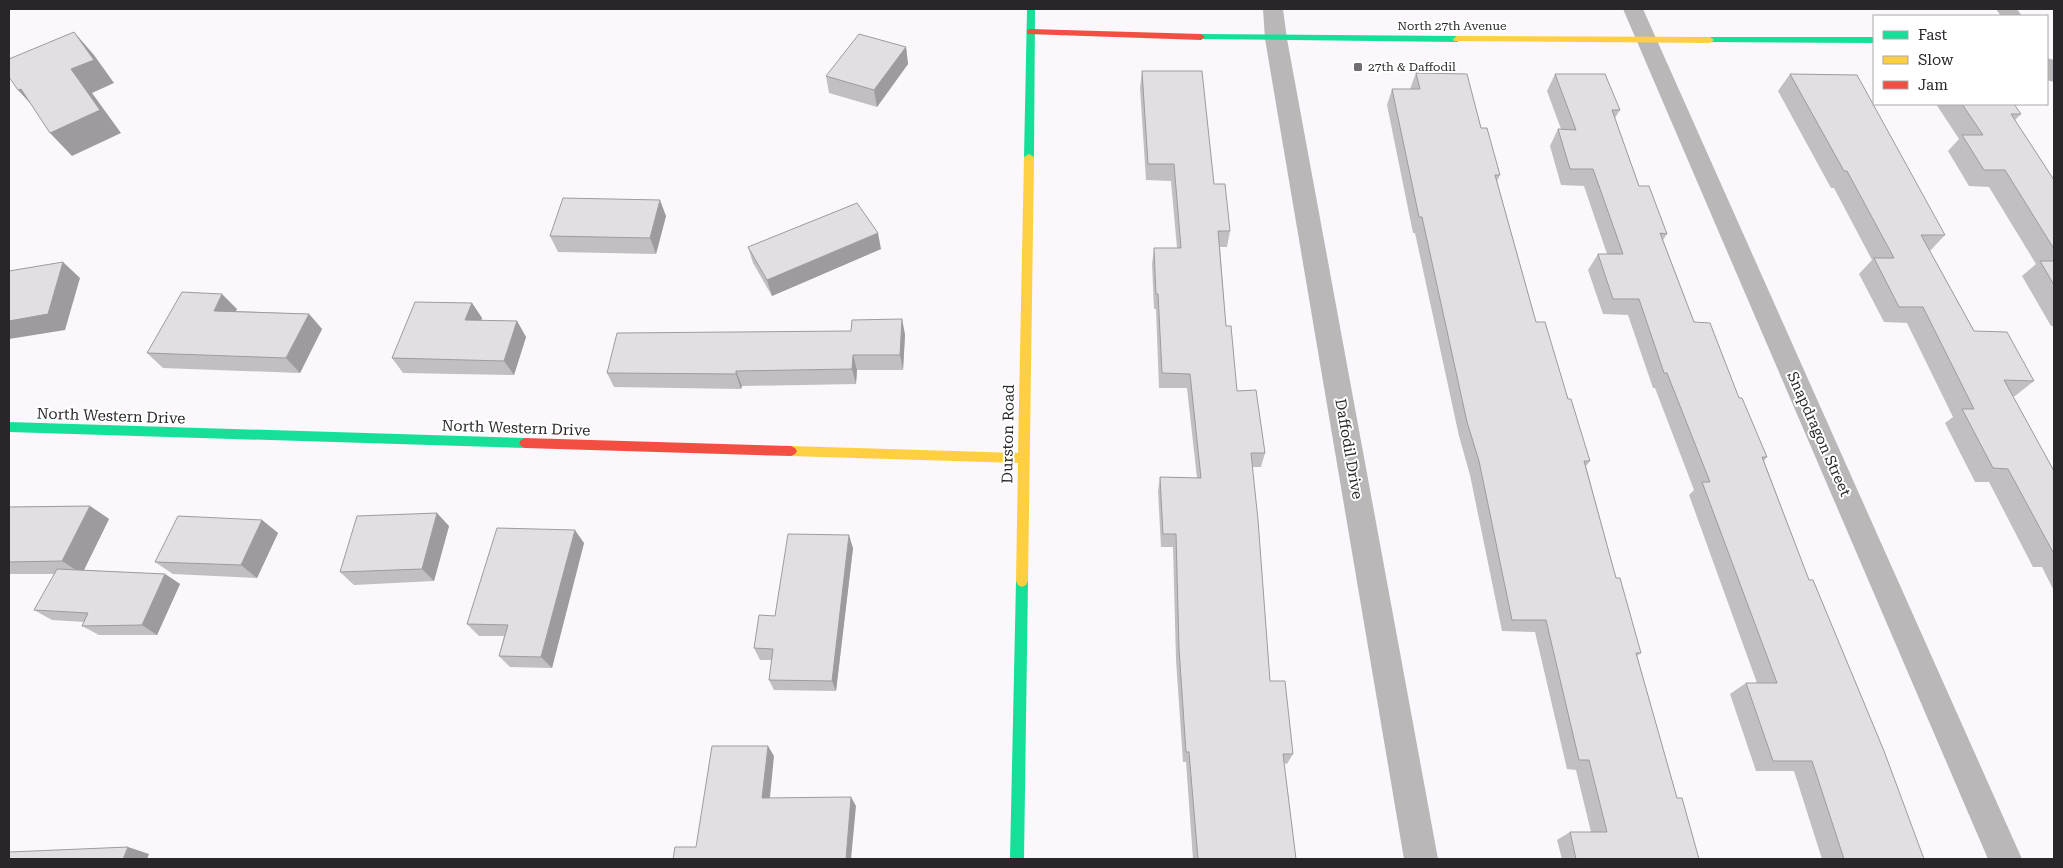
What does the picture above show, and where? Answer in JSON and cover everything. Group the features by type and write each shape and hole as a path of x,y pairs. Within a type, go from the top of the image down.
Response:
{"street":[{"name":"Durston Road","path":"1017,859 1031,9"},
{"name":"Daffodil Drive","path":"1273,9 1276,39 1422,859"},
{"name":"Snapdragon Street","path":"1633,9 2005,859"},
{"name":"North 27th Avenue","path":"1030,32 1276,39 1873,40"},
{"name":"North Western Drive","path":"9,428 1023,458"}],"building":[{"path":"74,32 94,60 71,69 100,110 50,133 21,89 18,90 9,77 9,59"},
{"path":"859,34 906,47 874,90 826,76"},
{"path":"1142,71 1202,71 1214,184 1225,184 1230,231 1218,231 1226,326 1231,326 1237,391 1256,390 1265,453 1251,453 1270,681 1285,681 1293,754 1283,754 1296,859 1198,859 1189,752 1186,752 1179,649 1176,534 1163,534 1160,477 1201,478 1190,374 1162,373 1154,248 1181,248 1174,164 1148,164"},
{"path":"1416,73 1467,74 1481,128 1487,128 1500,175 1495,175 1536,322 1545,322 1568,399 1571,399 1590,461 1584,461 1616,578 1620,578 1641,653 1636,653 1677,798 1682,798 1699,859 1576,859 1570,832 1607,832 1589,760 1579,760 1546,620 1512,620 1479,461 1467,422 1422,217 1419,217 1392,89 1420,89"},
{"path":"1555,74 1605,74 1620,110 1612,110 1639,186 1649,186 1667,234 1660,233 1694,322 1710,323 1739,398 1742,398 1767,457 1762,457 1809,580 1813,580 1884,751 1924,859 1844,859 1812,761 1773,761 1746,683 1777,683 1702,482 1710,482 1667,373 1664,373 1639,299 1613,299 1598,254 1623,254 1593,169 1570,169 1558,129 1576,130"},
{"path":"1790,74 1857,75 1945,235 1921,235 1974,331 2007,332 2034,381 2004,380 2054,471 2054,554 2008,469 1993,468 1962,409 1974,409 1923,307 1899,307 1874,258 1894,258 1847,171 1844,171"},
{"path":"1963,105 2015,105 2021,114 2011,114 2054,180 2054,249 2005,170 1984,170 1962,135 1983,135"},
{"path":"563,198 660,200 650,238 550,236"},
{"path":"857,203 878,233 767,280 748,247"},
{"path":"2040,261 2054,261 2054,285"},
{"path":"63,262 48,314 9,321 9,271"},
{"path":"182,292 222,294 214,311 309,314 286,358 147,353"},
{"path":"415,302 472,303 465,320 517,321 504,361 392,358"},
{"path":"902,319 900,355 853,355 852,369 736,371 736,374 607,373 617,333 851,331 852,320"},
{"path":"90,506 62,561 9,562 9,507"},
{"path":"437,513 422,569 340,572 357,516"},
{"path":"178,516 262,520 241,565 155,562"},
{"path":"497,528 575,530 541,657 499,656 508,625 467,624"},
{"path":"788,534 849,535 832,681 769,680 773,649 754,648 759,615 775,616"},
{"path":"57,569 165,574 142,625 82,626 88,613 34,610"},
{"path":"712,746 768,746 762,798 851,797 846,859 673,859 675,847 696,847"},
{"path":"128,847 123,859 9,859 9,852"}],"traffic: fast":[{"path":"1029,157 1031,9"},
{"path":"1201,37 1457,39"},
{"path":"1710,40 1873,40"},
{"path":"9,427 525,443"},
{"path":"1017,859 1022,581"}],"traffic: slow":[{"path":"1457,39 1710,40"},
{"path":"1022,581 1029,157"},
{"path":"791,451 1023,458"}],"traffic: jam":[{"path":"1030,32 1201,37"},
{"path":"2048,40 2054,40"},
{"path":"525,443 791,451"}],"place":[{"name":"27th & Daffodil","path":"1358,67"}]}
